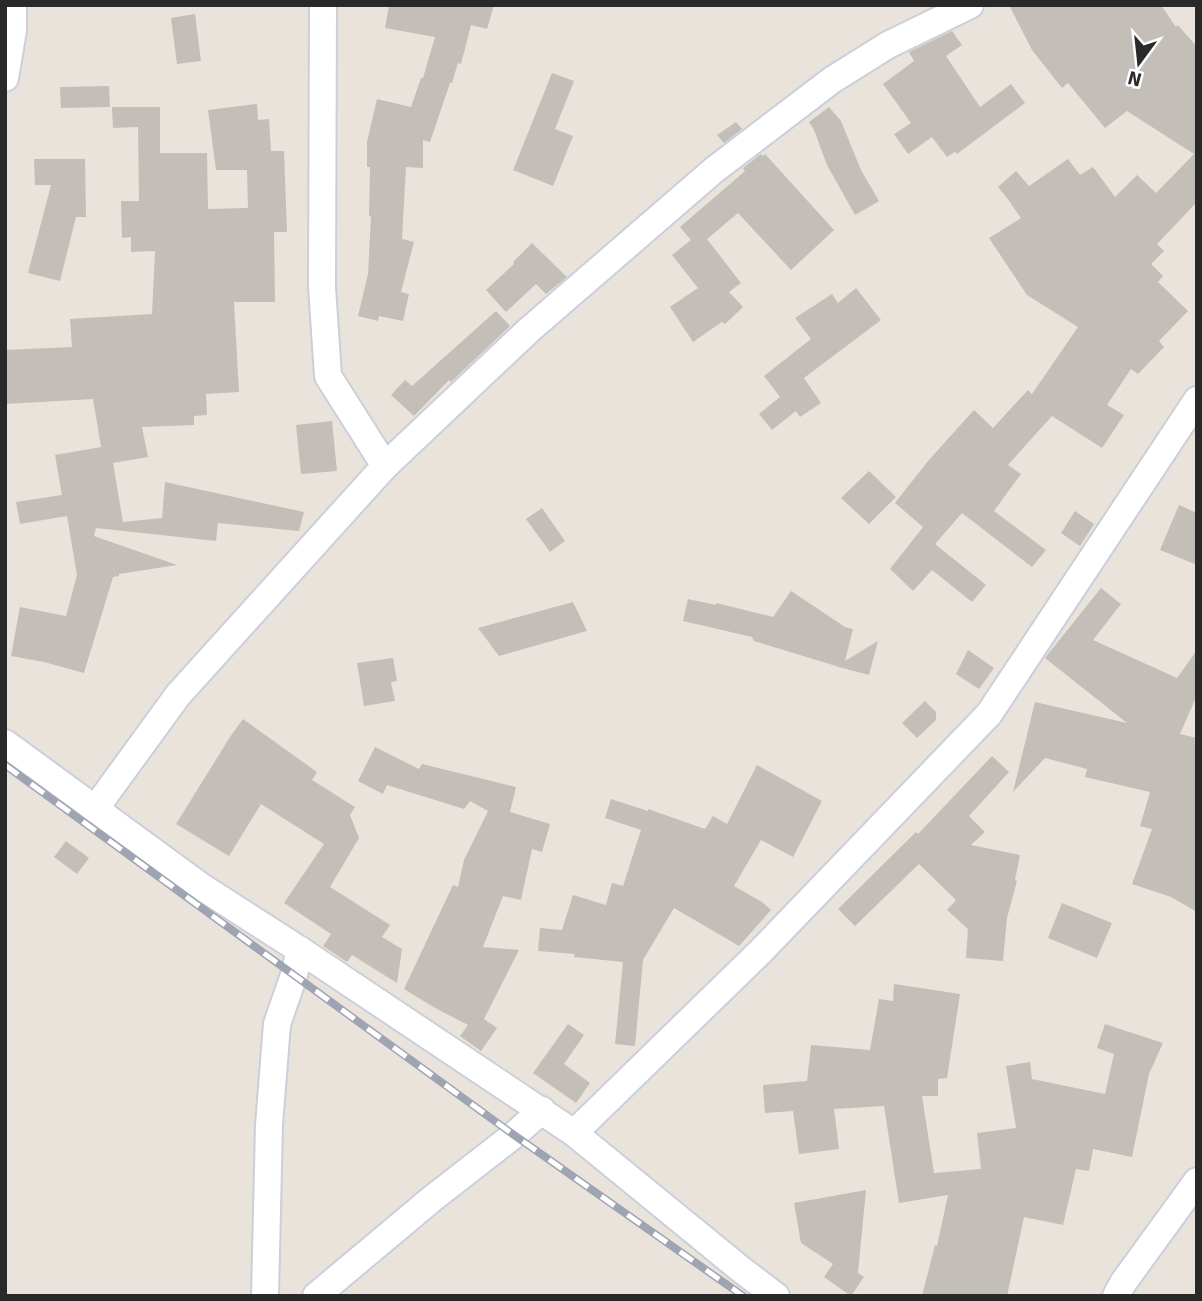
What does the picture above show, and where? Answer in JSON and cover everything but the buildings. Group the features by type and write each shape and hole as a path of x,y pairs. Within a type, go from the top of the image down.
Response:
{"street":[{"path":"5,78 13,30 13,5"},
{"path":"323,5 322,287 328,376 384,466"},
{"path":"95,809 178,695 384,466 529,330 714,170 832,80 888,45 970,5"},
{"path":"574,1133 761,951 989,714 1197,400"},
{"path":"5,743 202,887 574,1133 776,1296"},
{"path":"265,1296 269,1125 277,1024 300,950"},
{"path":"316,1296 542,1111"},
{"path":"1116,1296 1197,1181"}],"railway":[{"path":"5,765 514,1135 743,1296"}]}
